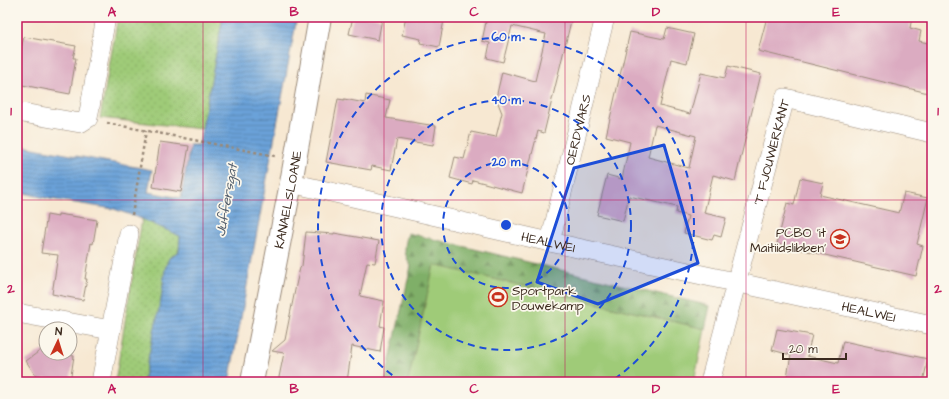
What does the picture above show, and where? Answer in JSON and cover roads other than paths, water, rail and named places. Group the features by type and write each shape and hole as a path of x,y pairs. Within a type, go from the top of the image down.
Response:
{"street":[{"path":"17,112 80,123 88,118 106,17"},
{"name":"KANAELSLOANE","path":"252,382 291,183 320,17"},
{"name":"OERDWARS","path":"550,242 605,17"},
{"name":"'T FJOUWERKANT","path":"736,283 785,98 932,133"},
{"name":"HEALWEI","path":"291,183 550,242 932,325"},
{"path":"101,382 129,234"},
{"path":"710,382 736,283"},
{"path":"17,313 111,330"}],"water":[{"name":"Juffersgat","path":"223,17 297,17 229,382 143,382 161,300 165,269 169,258 179,251 180,236 142,219 114,209 50,199 20,192 17,206 17,145 152,170 148,192 181,198 190,145 199,145"}],"place":[{"name":"PCBO 'it Maitiidslibben'","path":"840,239"},
{"name":"Sportpark Douwekamp","path":"498,297"}]}
